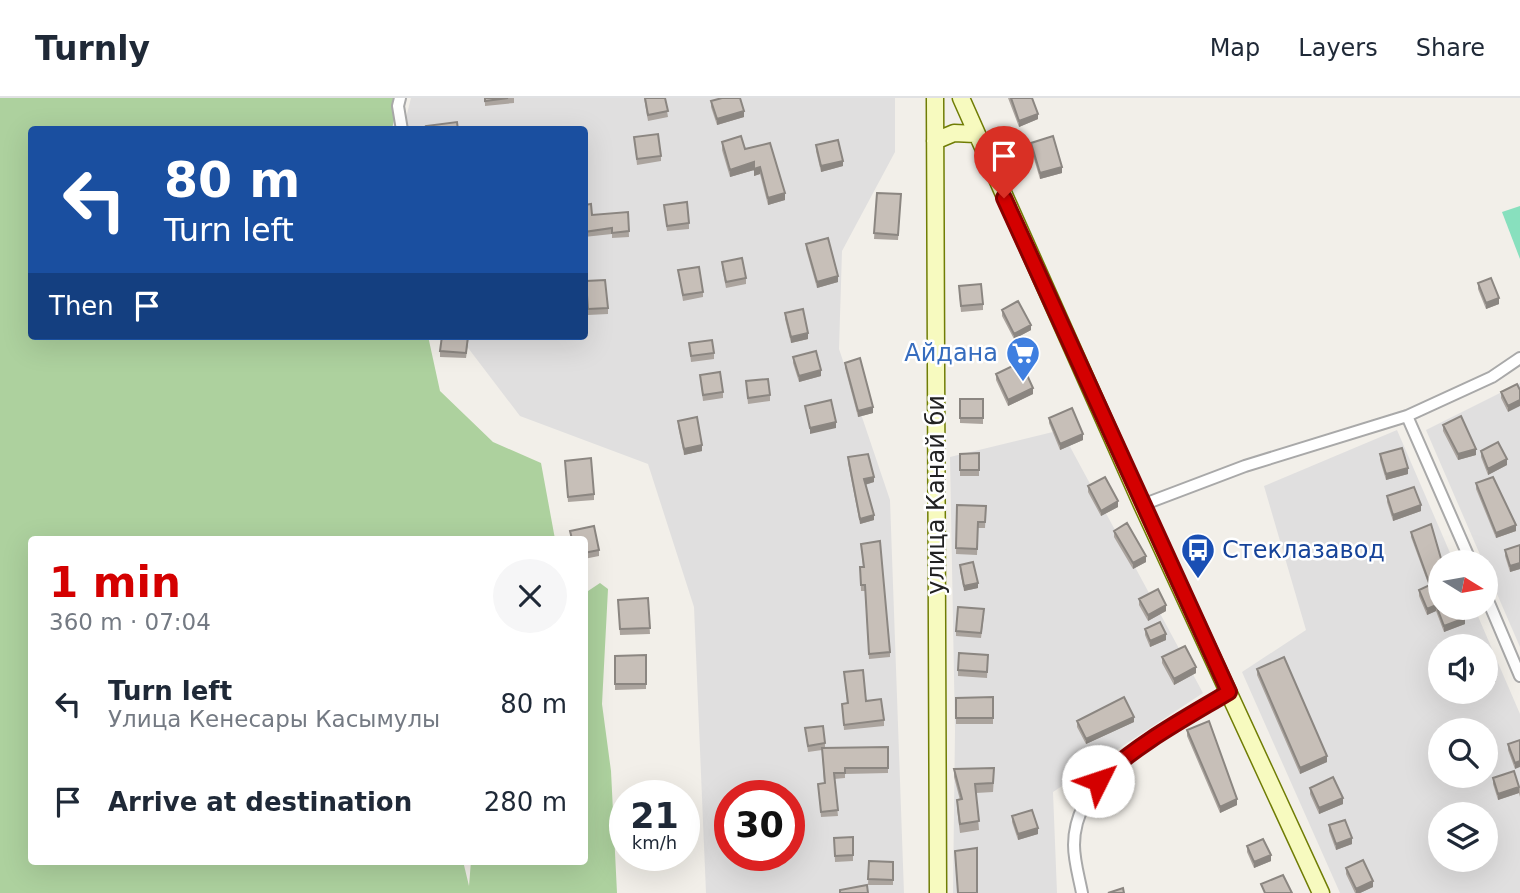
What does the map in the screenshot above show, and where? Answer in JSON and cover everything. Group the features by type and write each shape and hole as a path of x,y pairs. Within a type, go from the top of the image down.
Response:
{"main road":[{"name":"улица Канай би","path":"935,98 938,893"},
{"path":"961,98 1142,505 1321,893"},
{"path":"935,141 954,133 975,134"}],"street":[{"path":"400,98 397,106 401,126"},
{"path":"1142,505 1245,466 1407,416 1492,377 1520,358"},
{"path":"1407,416 1466,550"},
{"path":"1496,620 1520,676"},
{"path":"1082,893 1074,844 1084,803 1098,781 1162,732 1229,692"}],"shaded area":[{"path":"411,98 895,98 895,152 842,251 839,349 890,500 904,893 706,893 694,607 648,464 520,416 462,340 588,340 588,126 404,126"},
{"path":"1520,383 1520,647 1498,596 1498,550 1478,550 1426,430"},
{"path":"1061,430 1203,693 1053,792 1057,893 953,893 955,731 950,457"},
{"path":"1397,430 1449,550 1428,550 1428,620 1480,620 1486,634 1428,634 1428,704 1498,704 1498,663 1520,714 1520,893 1340,893 1242,672 1306,630 1264,486"}],"green space":[{"path":"0,98 399,98 393,126 28,126 28,340 429,340 440,391 493,442 541,463 554,536 28,536 28,865 464,865 469,886 471,865 588,865 588,591 600,583 608,589 602,704 611,780 609,780 609,871 616,871 617,893 0,893"},
{"path":"1520,206 1520,259 1502,212"}],"building":[{"path":"485,98 508,98 485,101"},
{"path":"645,98 665,98 668,111 648,115"},
{"path":"740,98 744,111 717,119 711,101"},
{"path":"1011,98 1032,98 1038,114 1019,121"},
{"path":"457,122 458,126 426,126"},
{"path":"658,134 661,156 637,159 634,137"},
{"path":"741,136 745,149 770,143 785,193 768,198 760,167 754,169 754,162 730,170 722,142"},
{"path":"1053,136 1062,167 1040,173 1031,143"},
{"path":"838,140 843,161 821,166 816,145"},
{"path":"877,193 901,194 898,235 874,233"},
{"path":"687,202 689,223 667,226 664,205"},
{"path":"588,204 591,204 592,215 628,212 629,231 612,233 612,228 588,231"},
{"path":"828,238 838,276 817,282 806,244"},
{"path":"742,258 746,278 726,282 722,262"},
{"path":"699,267 703,292 683,295 678,270"},
{"path":"1491,278 1499,298 1486,303 1478,283"},
{"path":"605,280 608,308 588,309 588,281"},
{"path":"981,284 983,304 961,306 959,286"},
{"path":"1018,301 1031,325 1014,334 1002,310"},
{"path":"803,309 808,333 791,337 785,313"},
{"path":"441,340 468,340 466,353 440,351"},
{"path":"712,340 714,353 691,356 689,343"},
{"path":"816,351 821,370 799,376 793,357"},
{"path":"860,358 873,407 858,411 845,363"},
{"path":"1021,362 1033,388 1008,400 996,374"},
{"path":"720,372 723,392 703,395 700,375"},
{"path":"768,379 770,395 748,398 746,381"},
{"path":"1517,384 1520,400 1508,406 1501,392"},
{"path":"960,399 983,399 983,418 960,418"},
{"path":"831,400 836,422 810,428 805,406"},
{"path":"1072,408 1083,434 1060,444 1049,418"},
{"path":"1461,416 1476,449 1458,454 1443,425"},
{"path":"697,417 702,445 684,449 678,421"},
{"path":"1498,442 1507,459 1488,469 1481,451"},
{"path":"1402,448 1408,468 1386,474 1380,454"},
{"path":"979,453 979,470 960,470 960,454"},
{"path":"868,454 874,477 864,479 874,515 860,519 848,457"},
{"path":"591,458 594,494 568,497 565,461"},
{"path":"1105,477 1118,501 1101,511 1088,486"},
{"path":"1493,477 1516,525 1496,533 1476,483"},
{"path":"1414,487 1421,505 1393,515 1387,496"},
{"path":"957,505 986,506 985,522 978,522 977,549 956,548"},
{"path":"1127,523 1146,556 1133,563 1114,531"},
{"path":"1431,524 1439,550 1428,550 1428,579 1411,532"},
{"path":"594,526 599,550 588,552 588,536 571,536 570,531"},
{"path":"880,541 890,652 869,654 865,585 861,585 860,567 864,567 861,544"},
{"path":"1520,545 1520,563 1510,566 1505,550"},
{"path":"973,562 978,583 964,586 960,565"},
{"path":"1428,586 1428,609 1427,609 1419,590"},
{"path":"1158,589 1166,605 1148,615 1139,599"},
{"path":"648,598 650,628 620,629 618,600"},
{"path":"958,607 984,609 981,633 956,631"},
{"path":"1442,620 1460,620 1444,626"},
{"path":"1160,622 1166,634 1150,641 1145,629"},
{"path":"1185,646 1196,667 1174,679 1162,657"},
{"path":"959,653 988,655 987,672 958,670"},
{"path":"646,655 646,684 615,684 615,656"},
{"path":"1284,657 1327,756 1300,768 1257,669"},
{"path":"863,670 866,701 881,699 884,720 844,725 842,704 848,703 844,672"},
{"path":"993,697 993,718 956,718 956,698"},
{"path":"1124,697 1134,717 1086,739 1077,721"},
{"path":"1209,721 1237,799 1220,807 1187,730"},
{"path":"823,726 825,743 808,746 805,728"},
{"path":"1520,740 1520,761 1515,763 1508,744"},
{"path":"888,747 888,768 845,768 845,773 834,773 838,810 821,812 818,784 825,783 822,748"},
{"path":"994,768 993,783 975,784 979,821 960,824 957,800 962,799 954,769"},
{"path":"1514,771 1519,787 1498,794 1498,776"},
{"path":"1333,777 1343,798 1319,808 1310,788"},
{"path":"1032,810 1038,828 1018,834 1012,816"},
{"path":"1345,820 1352,838 1336,844 1329,825"},
{"path":"853,837 853,855 835,856 834,838"},
{"path":"1263,839 1271,855 1254,862 1247,846"},
{"path":"977,848 977,893 958,893 955,851"},
{"path":"1363,860 1373,881 1356,889 1346,868"},
{"path":"869,861 893,862 893,880 868,879"},
{"path":"1283,875 1292,893 1265,893 1261,884"},
{"path":"867,885 868,893 840,893 840,890"},
{"path":"1123,888 1124,893 1108,893"}],"place":[{"name":"Айдана","path":"1023,383"},
{"name":"Стеклазавод","path":"1198,580"}],"route":[{"path":"1004,198 1229,692 1162,732 1098,781"}]}
